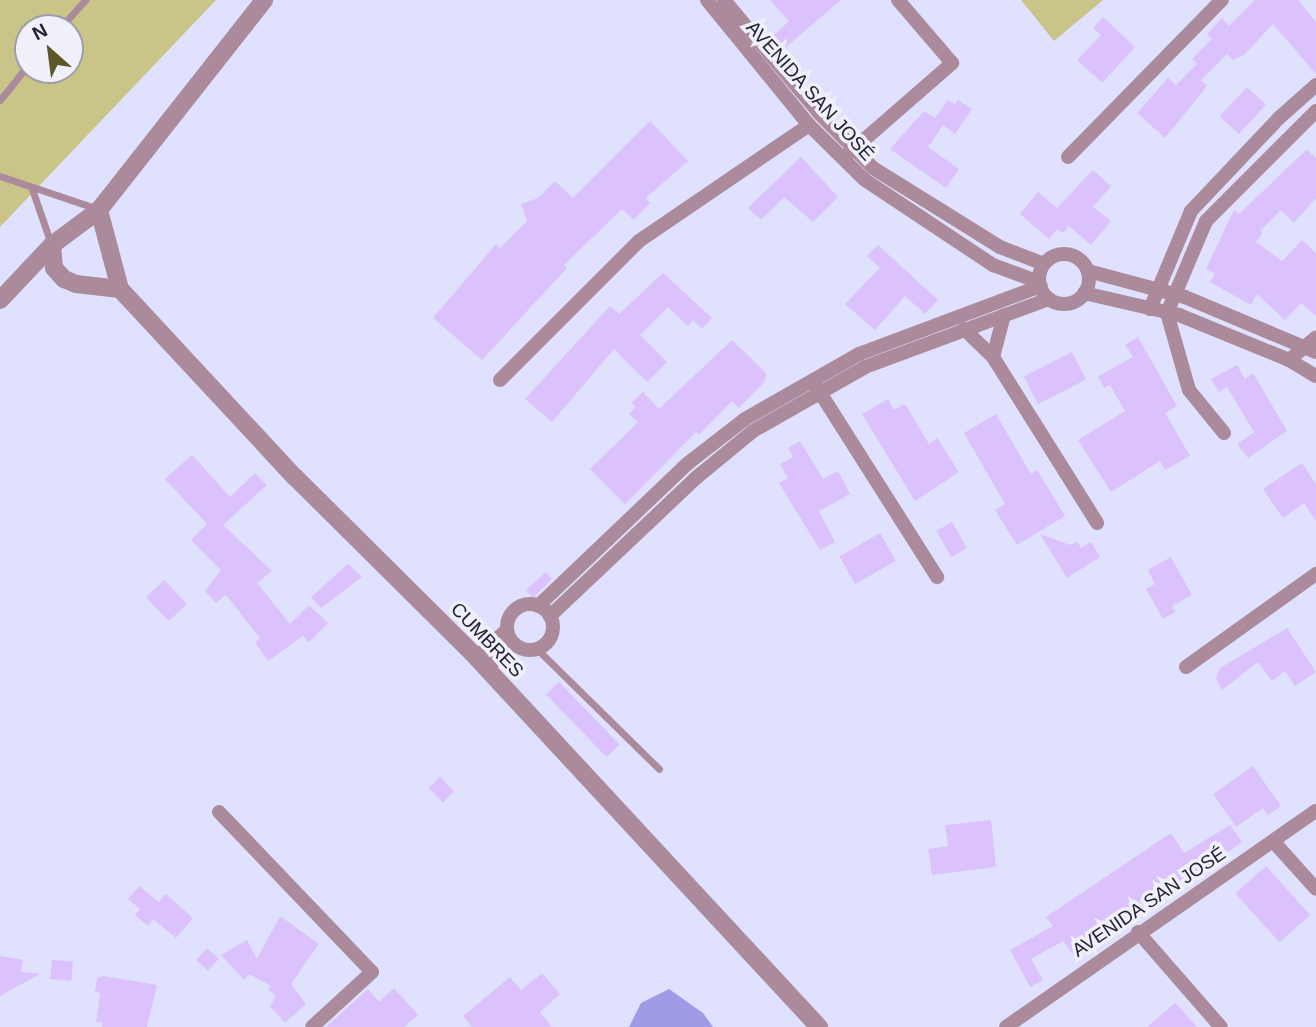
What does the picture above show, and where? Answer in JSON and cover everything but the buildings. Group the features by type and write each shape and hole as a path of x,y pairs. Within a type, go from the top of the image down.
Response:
{"street":[{"path":"0,300 52,245 99,210 264,0"},
{"name":"AVENIDA SAN JOSÉ","path":"707,0 809,125 924,203 1000,247 1044,264"},
{"name":"AVENIDA SAN JOSÉ","path":"724,0 849,154 916,217 993,265 1040,284"},
{"path":"849,154 951,63 898,0"},
{"path":"1068,157 1222,0"},
{"path":"1150,309 1191,211 1279,118 1316,85"},
{"path":"1224,433 1189,390 1167,313 1206,220 1316,111"},
{"path":"500,380 639,241 809,125"},
{"name":"CUMBRES","path":"99,210 120,289 295,477 481,662 819,1027"},
{"path":"52,245 54,268 64,279 76,284 120,289"},
{"path":"1049,299 1040,284 1044,264 1056,255 1072,255 1087,271 1175,295 1313,345"},
{"path":"1084,293 1087,271"},
{"path":"550,616 753,431 859,354 1040,284"},
{"path":"481,662 507,630 516,609 538,606 634,515 735,427 815,385 1049,299 1064,304 1084,293 1167,313 1290,360 1316,376"},
{"path":"993,357 1004,315"},
{"path":"964,329 993,357 1097,523"},
{"path":"1290,360 1313,345"},
{"path":"815,385 937,577"},
{"path":"634,515 646,527"},
{"path":"1186,667 1316,574"},
{"path":"481,662 514,644 537,649 552,632 550,616 538,606"},
{"path":"507,630 514,644"},
{"name":"AVENIDA SAN JOSÉ","path":"1005,1026 1316,811"},
{"path":"219,813 372,972 312,1027"},
{"path":"1273,841 1316,889"},
{"path":"1138,933 1221,1027"}],"lane":[{"path":"72,14 85,0"},
{"path":"0,100 14,82"},
{"path":"0,176 99,210"},
{"path":"32,189 52,245"},
{"path":"537,649 659,769"}],"shaded area":[{"path":"0,0 216,0 0,227"},
{"path":"1021,0 1103,0 1054,41"},
{"path":"669,989 703,1013 713,1027 629,1027 641,1003"}]}
